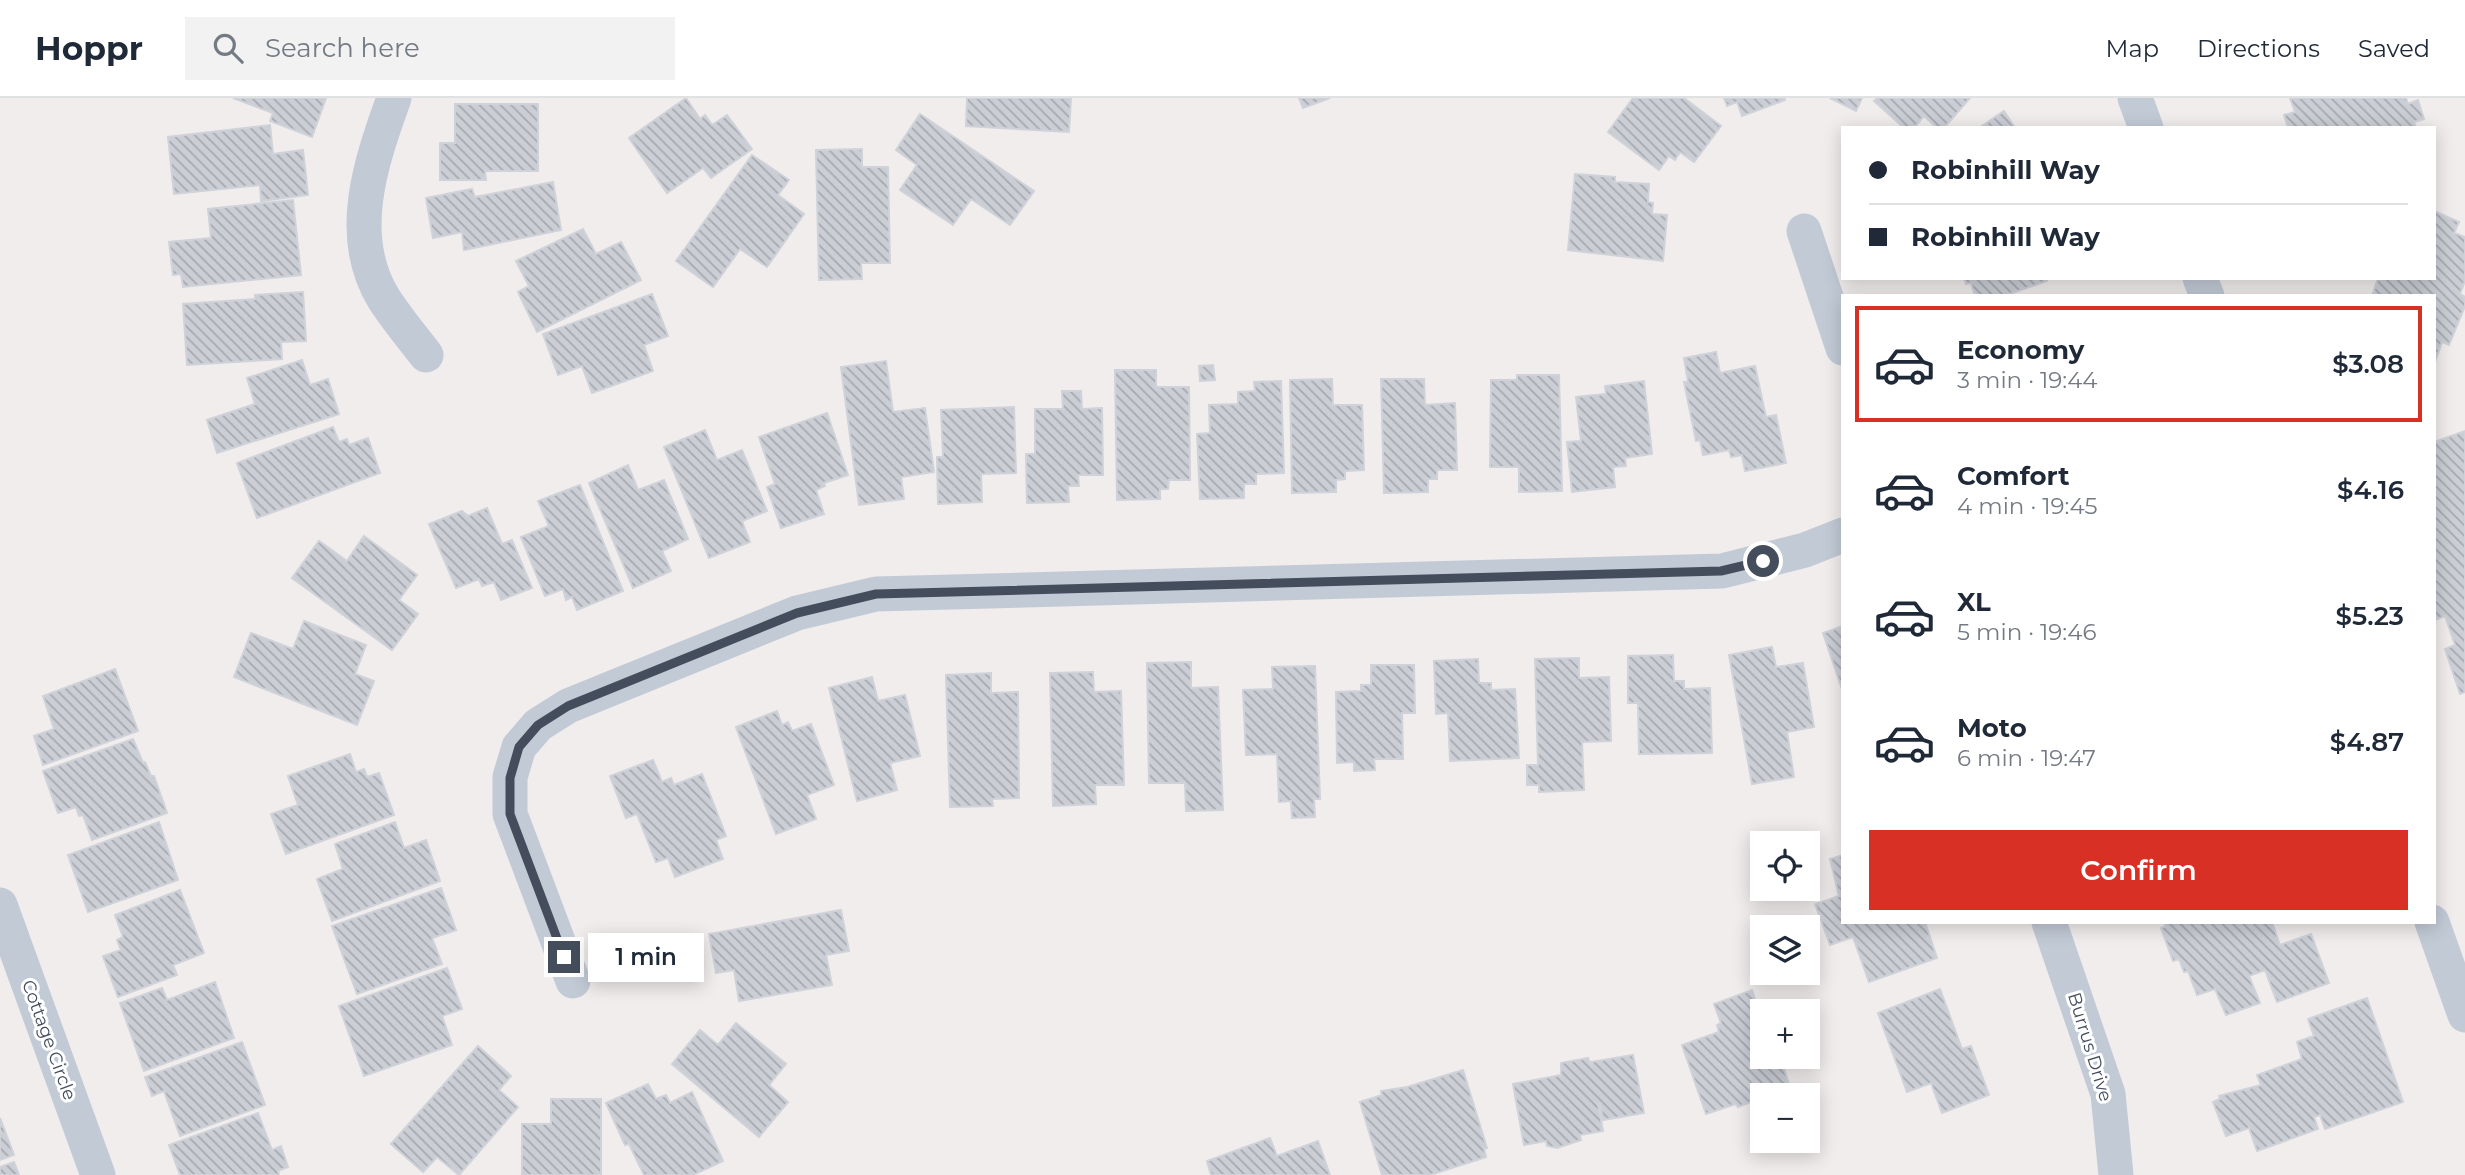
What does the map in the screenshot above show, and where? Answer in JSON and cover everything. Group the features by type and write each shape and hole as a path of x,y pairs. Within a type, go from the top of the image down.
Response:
{"street":[{"path":"394,98 379,139 363,204 363,234 370,265 383,298 426,355"},
{"path":"2135,98 2145,126"},
{"path":"1804,231 1841,342"},
{"path":"573,981 510,814 510,778 519,747 538,725 568,706 797,613 876,594 1721,571 1805,550 1841,536"},
{"name":"Cottage Circle","path":"0,905 97,1175"},
{"name":"Burrus Drive","path":"2050,924 2108,1094 2116,1175"},
{"path":"2433,924 2465,1015"}],"building":[{"path":"233,98 326,98 312,137 270,121 273,113"},
{"path":"686,98 700,119 705,115 712,125 727,115 752,149 711,178 703,168 667,193 629,138"},
{"path":"967,98 1071,98 1069,132 966,126"},
{"path":"1299,98 1330,98 1303,108"},
{"path":"1633,98 1684,98 1721,126 1694,162 1680,152 1675,160 1669,156 1659,170 1608,132"},
{"path":"1724,98 1785,100 1742,116 1737,102 1727,106"},
{"path":"1830,98 1862,98 1856,111"},
{"path":"1877,98 1970,98 1946,126 1935,126 1924,116 1916,126 1902,126 1874,101"},
{"path":"2290,98 2406,98 2408,104 2418,100 2424,119 2414,122 2415,126 2287,126 2284,115 2295,112"},
{"path":"455,104 538,104 538,171 485,171 486,180 440,180 440,143 455,143"},
{"path":"2004,111 2014,126 1982,126"},
{"path":"920,114 1034,191 1010,225 971,199 953,225 900,190 917,165 896,150"},
{"path":"270,125 273,154 303,150 308,195 261,201 260,185 174,194 168,137"},
{"path":"862,149 862,167 888,167 890,263 861,263 862,279 819,280 816,150"},
{"path":"752,155 789,180 778,195 804,214 767,267 740,249 713,287 676,261"},
{"path":"1575,174 1615,177 1615,182 1649,184 1648,202 1653,203 1652,214 1667,215 1663,261 1568,250"},
{"path":"553,182 561,230 464,250 462,232 433,238 426,198 472,189 475,197"},
{"path":"293,200 301,275 183,287 181,274 173,275 169,242 211,238 208,209"},
{"path":"2436,212 2459,222 2454,233 2465,237 2465,281 2460,294 2465,297 2465,306 2449,345 2442,342 2436,359 2436,294 2373,294 2377,280 2436,280"},
{"path":"583,229 596,254 621,242 641,280 537,332 518,292 529,286 516,261"},
{"path":"1965,280 2047,281 2010,294 1974,294 1971,283 1966,284"},
{"path":"303,292 306,341 281,342 282,359 187,365 183,304 255,299 255,295"},
{"path":"652,294 668,336 644,345 653,371 592,393 582,366 558,375 543,334"},
{"path":"1716,352 1720,373 1755,366 1766,417 1776,415 1786,463 1745,471 1742,455 1731,457 1729,450 1703,455 1700,440 1696,441 1684,382 1688,382 1684,358"},
{"path":"302,360 310,385 328,379 339,414 217,453 207,420 255,404 247,378"},
{"path":"886,361 893,412 925,408 934,472 901,477 904,499 859,505 841,367"},
{"path":"1213,365 1215,380 1200,381 1199,366"},
{"path":"1115,370 1156,370 1156,387 1189,387 1190,480 1169,480 1168,489 1160,489 1160,499 1117,500"},
{"path":"1517,375 1559,375 1562,491 1519,492 1519,467 1490,467 1491,380 1517,380"},
{"path":"1332,379 1333,405 1362,405 1364,470 1345,471 1345,479 1336,480 1336,492 1292,493 1290,380"},
{"path":"1381,379 1424,379 1425,405 1455,403 1457,470 1437,470 1437,479 1428,479 1428,492 1384,493"},
{"path":"1281,381 1284,473 1256,474 1256,484 1244,484 1244,498 1200,499 1197,434 1210,433 1209,405 1238,404 1238,392 1255,391 1254,382"},
{"path":"1644,381 1652,454 1625,458 1626,466 1613,467 1615,487 1572,492 1567,442 1581,441 1576,397 1606,394 1605,386"},
{"path":"1062,391 1081,391 1082,409 1102,408 1103,475 1078,475 1079,486 1068,486 1069,502 1027,503 1026,454 1035,454 1035,409 1063,409"},
{"path":"1014,407 1016,473 981,474 982,502 938,504 937,457 943,457 941,410"},
{"path":"827,413 848,475 824,483 825,486 816,490 824,514 781,528 767,487 775,484 759,437"},
{"path":"333,427 339,442 347,439 349,445 368,438 380,473 257,518 237,463"},
{"path":"705,430 717,460 742,450 767,511 742,521 750,542 709,558 664,447"},
{"path":"2465,431 2465,692 2460,694 2445,649 2455,645 2445,616 2436,620 2436,441"},
{"path":"628,465 638,490 664,480 688,539 662,551 671,571 633,588 589,483"},
{"path":"580,485 623,591 577,610 572,597 566,600 563,589 545,596 521,537 549,526 538,501"},
{"path":"487,508 502,544 512,540 532,588 501,600 494,582 482,586 479,579 456,588 429,524 462,511 468,516"},
{"path":"364,536 417,575 399,600 418,614 392,650 292,578 319,541 347,561"},
{"path":"304,621 366,645 355,674 374,681 357,725 234,677 251,633 293,649"},
{"path":"1841,627 1841,686 1823,633"},
{"path":"1772,647 1776,667 1803,663 1814,727 1787,732 1794,777 1752,784 1729,655"},
{"path":"1673,655 1674,681 1684,681 1684,689 1710,688 1712,753 1639,754 1638,703 1628,703 1628,656"},
{"path":"1579,658 1579,678 1609,677 1611,741 1582,742 1584,790 1539,792 1539,785 1527,785 1527,765 1538,765 1535,659"},
{"path":"1478,659 1479,683 1491,683 1491,690 1515,689 1519,758 1450,761 1448,713 1436,714 1434,661"},
{"path":"1191,662 1191,688 1218,687 1223,810 1186,811 1185,783 1149,783 1147,663"},
{"path":"1371,665 1414,665 1415,713 1402,713 1403,759 1374,759 1375,770 1354,771 1354,762 1337,763 1336,692 1361,691 1361,685 1371,685"},
{"path":"1315,666 1320,799 1314,799 1315,817 1292,818 1291,801 1279,802 1277,754 1246,755 1243,690 1273,689 1272,667"},
{"path":"115,669 138,731 43,765 34,736 54,729 43,696"},
{"path":"1093,672 1094,692 1121,691 1124,785 1095,785 1096,804 1053,806 1050,673"},
{"path":"991,673 991,693 1018,692 1019,798 992,799 993,806 950,807 946,675"},
{"path":"872,677 878,701 905,695 920,756 890,763 897,790 857,801 829,688"},
{"path":"777,711 782,725 788,722 792,731 811,724 834,785 807,795 816,819 776,834 736,727"},
{"path":"133,739 143,763 145,762 151,776 154,776 167,813 92,840 83,815 79,816 76,807 58,813 43,771"},
{"path":"350,754 356,772 364,769 367,777 379,773 394,815 286,854 271,814 298,805 288,776"},
{"path":"653,760 662,782 671,778 674,785 702,774 726,836 716,840 723,859 675,877 668,858 656,862 637,814 626,818 610,776"},
{"path":"159,822 178,880 88,912 68,855"},
{"path":"395,822 404,848 426,840 440,881 332,921 317,879 343,869 335,844"},
{"path":"1841,856 1841,924 1926,924 1937,958 1869,982 1853,937 1830,945 1815,904 1839,896 1830,859"},
{"path":"441,888 456,930 432,938 442,964 357,994 332,926"},
{"path":"180,890 204,953 173,965 177,975 118,997 103,956 121,950 117,940 123,937 115,915"},
{"path":"841,910 849,951 826,955 832,985 739,1001 734,970 716,973 709,934"},
{"path":"2165,924 2273,924 2280,945 2311,934 2329,983 2277,1002 2265,970 2249,976 2260,1003 2226,1015 2215,989 2197,995 2188,971 2184,972 2179,959 2173,961 2161,928 2166,926"},
{"path":"447,968 462,1009 442,1016 452,1045 364,1076 339,1006"},
{"path":"215,982 234,1038 144,1071 120,1003 162,988 167,1000"},
{"path":"1940,989 1962,1049 1971,1046 1989,1095 1942,1113 1931,1083 1907,1092 1878,1013"},
{"path":"1752,990 1755,999 1750,999 1750,1069 1784,1069 1789,1083 1750,1083 1750,1102 1706,1114 1682,1045 1719,1032 1717,1025 1721,1023 1714,1004"},
{"path":"2367,998 2403,1102 2325,1129 2320,1115 2314,1117 2318,1129 2257,1151 2249,1128 2226,1136 2213,1102 2220,1099 2219,1096 2261,1085 2257,1075 2302,1059 2297,1042 2314,1036 2308,1019"},
{"path":"736,1023 786,1064 769,1085 788,1102 759,1137 672,1064 700,1030 718,1045"},
{"path":"242,1042 265,1105 180,1136 164,1091 152,1096 145,1077"},
{"path":"478,1046 511,1076 499,1090 518,1107 459,1175 437,1157 423,1172 391,1144"},
{"path":"1633,1055 1644,1113 1603,1120 1598,1104 1603,1131 1580,1135 1581,1140 1557,1148 1547,1146 1546,1141 1524,1145 1513,1084 1561,1075 1561,1063 1588,1058 1592,1067 1591,1062"},
{"path":"1463,1070 1487,1148 1484,1149 1486,1157 1430,1175 1382,1175 1360,1102 1382,1095 1381,1091 1407,1087"},
{"path":"648,1084 656,1099 666,1095 670,1103 692,1092 723,1161 693,1175 644,1175 629,1144 625,1145 606,1103"},
{"path":"551,1099 601,1099 601,1175 522,1175 522,1124 551,1124"},
{"path":"258,1113 272,1150 281,1146 288,1167 278,1171 279,1175 180,1175 169,1145"},
{"path":"0,1118 14,1155 0,1160"},
{"path":"1270,1138 1277,1156 1318,1141 1330,1175 1211,1175 1207,1161"},
{"path":"14,1162 19,1175 0,1175 0,1167"}],"route":[{"path":"564,957 510,814 510,778 519,747 538,725 568,706 797,613 876,594 1721,571 1763,561"}]}
